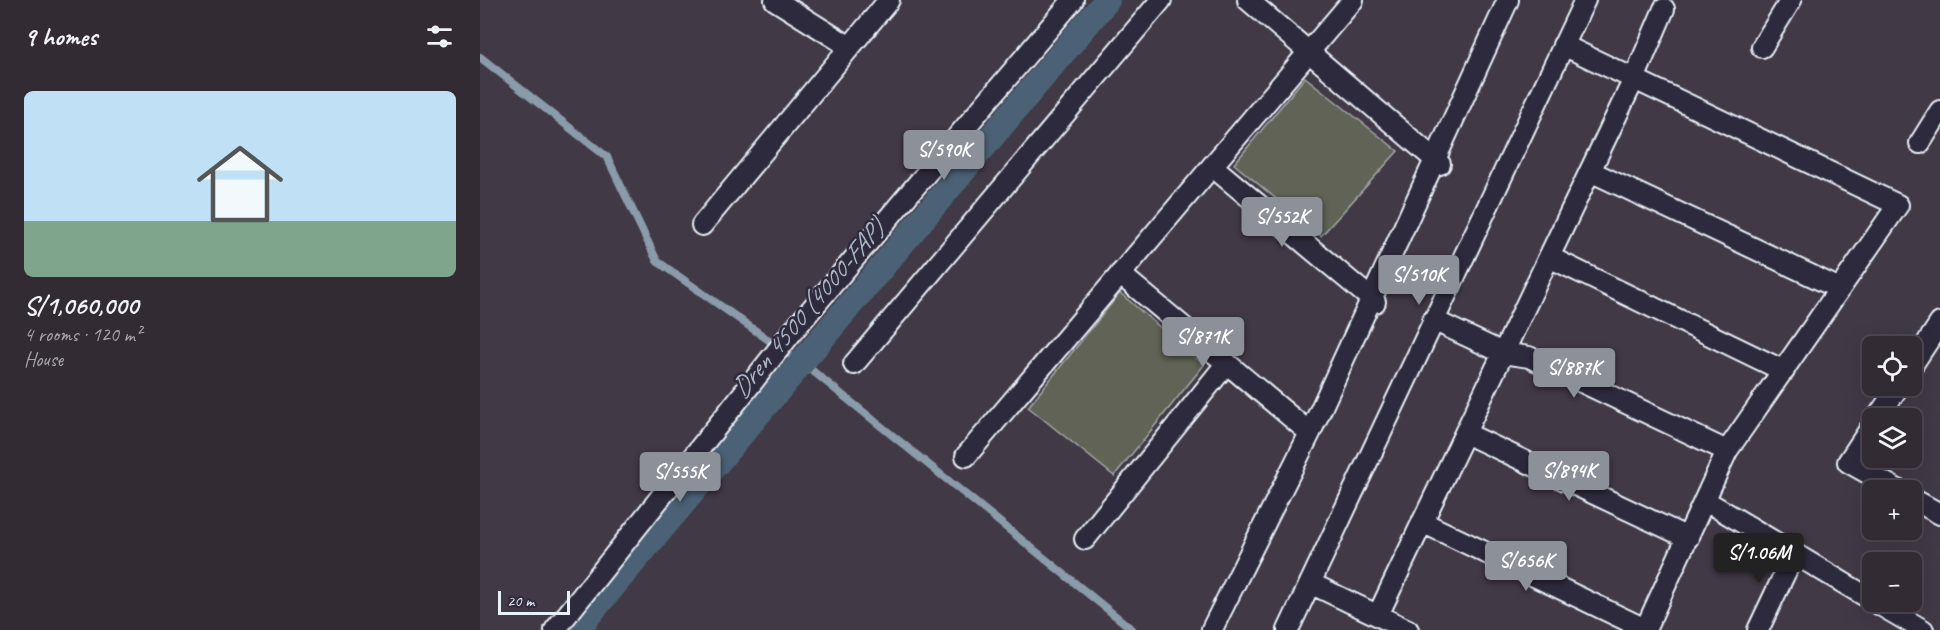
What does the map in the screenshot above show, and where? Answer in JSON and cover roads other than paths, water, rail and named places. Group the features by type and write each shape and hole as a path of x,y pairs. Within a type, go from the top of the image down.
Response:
{"street":[{"path":"775,0 850,47"},
{"path":"702,225 889,0"},
{"path":"555,630 782,345 1073,0"},
{"path":"854,364 1161,0"},
{"path":"1248,0 1438,161"},
{"path":"966,456 1353,0"},
{"path":"1212,629 1310,433 1373,300 1438,161 1508,0"},
{"path":"1288,630 1585,0"},
{"path":"1762,47 1791,0"},
{"path":"1378,615 1634,79 1664,9"},
{"path":"1422,522 1645,629 1706,501 1727,451 1898,205 1563,45"},
{"path":"1920,143 1940,111"},
{"path":"1212,166 1373,300"},
{"path":"1590,171 1840,289"},
{"path":"1549,257 1784,371"},
{"path":"1120,274 1310,433"},
{"path":"1433,320 1503,353 1529,357 1727,451"},
{"path":"1922,350 1940,323"},
{"path":"1085,539 1227,363"},
{"path":"1465,433 1688,538"},
{"path":"1862,441 1848,462 1880,480"},
{"path":"1706,501 1862,594"},
{"path":"1922,504 1940,514"},
{"path":"1758,630 1794,554"},
{"path":"1310,583 1408,630"},
{"path":"1892,612 1923,630"}],"waterway":[{"name":"Dren 4500 (4000-FAP)","path":"576,630 1107,0"},
{"path":"480,57 607,157 657,261 814,372 1133,630"}]}
